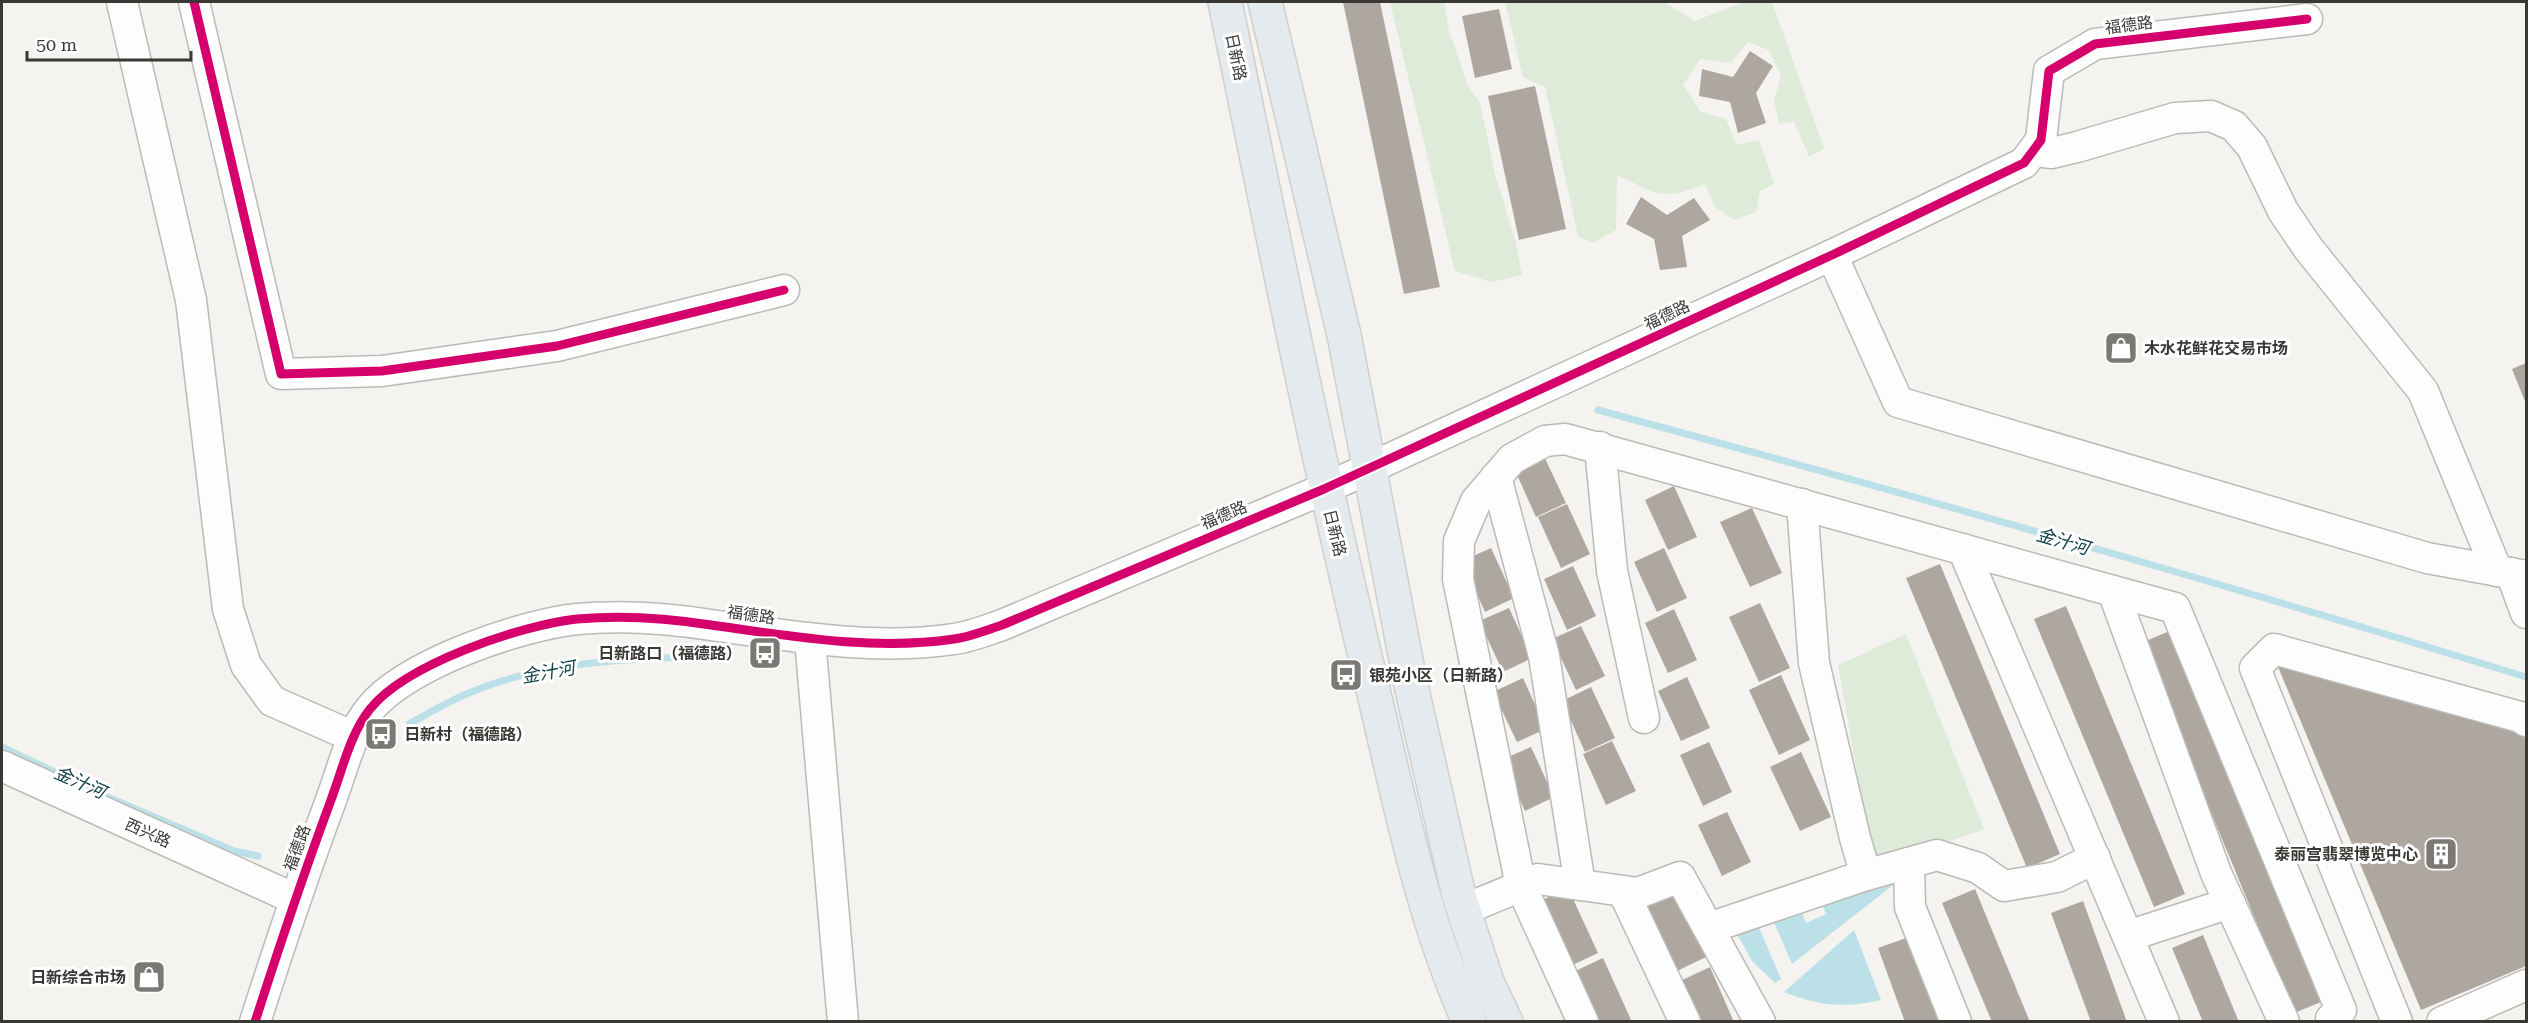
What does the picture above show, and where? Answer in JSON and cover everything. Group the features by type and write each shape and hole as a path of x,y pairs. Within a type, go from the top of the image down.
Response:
{"main road":[{"name":"日新路","path":"1225,2 1324,489 1415,866 1447,972 1469,1022"},
{"path":"1265,2 1344,335 1410,681 1463,910 1487,982 1506,1022"}],"street":[{"path":"122,2 191,300 228,609 246,665 272,701 354,737"},
{"path":"194,2 281,374 382,371 557,346 784,290"},
{"name":"福德路","path":"255,1022 294,899 354,737 370,709 392,687 426,666 466,650 537,628 576,619 631,618 682,621 810,639 899,643 956,639 1002,625 1324,489 1832,255 2024,163 2035,151 2040,140 2049,71 2095,44 2260,13 2307,20"},
{"path":"2035,151 2052,153 2175,118 2211,116 2234,126 2252,147 2283,211 2308,248 2423,391 2511,573 2526,613"},
{"path":"1832,255 1898,402 2427,558 2511,573"},
{"path":"1583,1022 1521,886 1458,579 1459,541 1476,501 1512,459 1545,441 1565,439 2175,608 2341,1010 2330,1021"},
{"path":"1600,447 1612,571 1644,718"},
{"path":"1496,477 1544,656 1580,885"},
{"path":"1802,504 1814,663 1855,838 1866,875"},
{"path":"1963,549 2164,1022"},
{"path":"2113,591 2216,873 2284,1022"},
{"path":"810,639 843,1022"},
{"path":"2397,1022 2255,668 2274,649 2520,717 2526,721"},
{"name":"西兴路","path":"2,766 294,899"},
{"path":"1709,928 1866,875 1936,855 1978,868 2004,886 2056,877 2095,858"},
{"path":"1910,863 1910,907 1956,1022"},
{"path":"1463,910 1538,879 1638,893 1680,877 1760,1022"},
{"path":"1623,891 1685,1022"},
{"path":"2128,936 2230,903"},
{"path":"2442,1022 2526,986"}],"green space":[{"path":"1390,2 1444,2 1449,31 1468,86 1480,103 1496,178 1515,239 1522,275 1492,282 1455,271"},
{"path":"1505,2 1664,2 1695,21 1744,2 1772,2 1824,148 1809,157 1794,121 1779,124 1774,101 1781,76 1769,50 1748,42 1731,63 1700,59 1683,85 1701,112 1726,119 1737,145 1759,140 1774,184 1760,191 1756,212 1734,220 1715,207 1705,184 1669,194 1651,191 1617,175 1616,230 1593,243 1578,236 1545,87 1523,77"},
{"path":"1906,634 1984,829 1874,868 1838,665"}],"water":[{"path":"1901,879 1792,964 1773,920 1800,908 1806,923 1826,914 1820,899"},
{"path":"1758,925 1781,979 1775,983 1752,961 1737,934"},
{"path":"1854,930 1881,1000 1844,1005 1820,1003 1784,992"}],"building":[{"path":"1343,2 1380,2 1440,287 1404,294"},
{"path":"1499,9 1512,69 1475,78 1462,16"},
{"path":"1750,51 1773,66 1756,93 1766,123 1738,133 1730,102 1699,96 1702,69 1733,77"},
{"path":"1535,86 1566,229 1519,240 1488,96"},
{"path":"1641,197 1667,215 1694,198 1710,220 1682,236 1687,267 1660,270 1654,239 1626,224"},
{"path":"2526,363 2526,404 2512,369"},
{"path":"1542,452 1566,503 1536,517 1513,466"},
{"path":"1674,486 1697,537 1668,550 1645,500"},
{"path":"1567,504 1590,554 1561,568 1538,517"},
{"path":"1752,508 1782,573 1750,587 1720,522"},
{"path":"1491,548 1514,598 1485,612 1462,561"},
{"path":"1664,548 1687,598 1657,612 1634,562"},
{"path":"1940,564 2060,854 2027,868 1906,578"},
{"path":"1573,566 1596,616 1567,630 1544,579"},
{"path":"1760,603 1790,668 1759,682 1729,617"},
{"path":"2066,606 2185,894 2154,907 2034,619"},
{"path":"1509,608 1532,658 1503,672 1479,621"},
{"path":"1674,609 1697,660 1668,673 1645,623"},
{"path":"1581,626 1605,676 1576,690 1552,639"},
{"path":"2172,630 2326,1000 2294,1013 2141,643"},
{"name":"泰丽宫翡翠博览中心","path":"2276,662 2520,726 2526,742 2526,966 2421,1010"},
{"path":"1781,675 1810,740 1779,755 1749,690"},
{"path":"1687,677 1710,728 1681,741 1658,691"},
{"path":"1523,678 1546,729 1517,742 1493,692"},
{"path":"1591,687 1615,738 1585,752 1562,701"},
{"path":"1612,741 1636,791 1606,805 1583,754"},
{"path":"1709,742 1732,792 1703,806 1680,755"},
{"path":"1531,747 1554,797 1525,811 1501,760"},
{"path":"1801,752 1831,817 1800,831 1770,767"},
{"path":"1727,812 1751,862 1722,876 1698,825"},
{"path":"1568,888 1598,953 1566,968 1536,903"},
{"path":"1975,889 2030,1022 1992,1022 1942,903"},
{"path":"1676,893 1706,957 1675,972 1645,907"},
{"path":"2083,901 2127,1022 2091,1022 2051,913"},
{"path":"2203,935 2239,1022 2203,1022 2172,948"},
{"path":"1909,937 1940,1022 1905,1022 1878,948"},
{"path":"1603,958 1632,1022 1593,1022 1571,973"},
{"path":"1710,967 1734,1022 1696,1022 1678,982"}],"waterway":[{"name":"金汁河","path":"1598,410 2064,539 2526,677"},
{"name":"金汁河","path":"409,724 462,696 518,676 577,665 636,659 695,657"},
{"name":"金汁河","path":"2,747 105,796 234,851 258,856"}],"cycle path":[{"path":"194,2 281,374 382,371 557,346 784,290"},
{"path":"255,1022 301,883 357,730 370,709 387,692 437,662 496,638 526,629 577,619 627,617 661,619 863,643 924,642 960,638 1002,625 1324,489 1832,255 2024,163 2041,140 2049,71 2095,44 2307,19"}],"place":[{"name":"木水花鲜花交易市场","path":"2121,348"},
{"name":"日新路口（福德路）","path":"765,653"},
{"name":"银苑小区（日新路）","path":"1346,675"},
{"name":"日新村（福德路）","path":"381,734"},
{"name":"泰丽宫翡翠博览中心","path":"2441,854"},
{"name":"日新综合市场","path":"149,977"}]}
